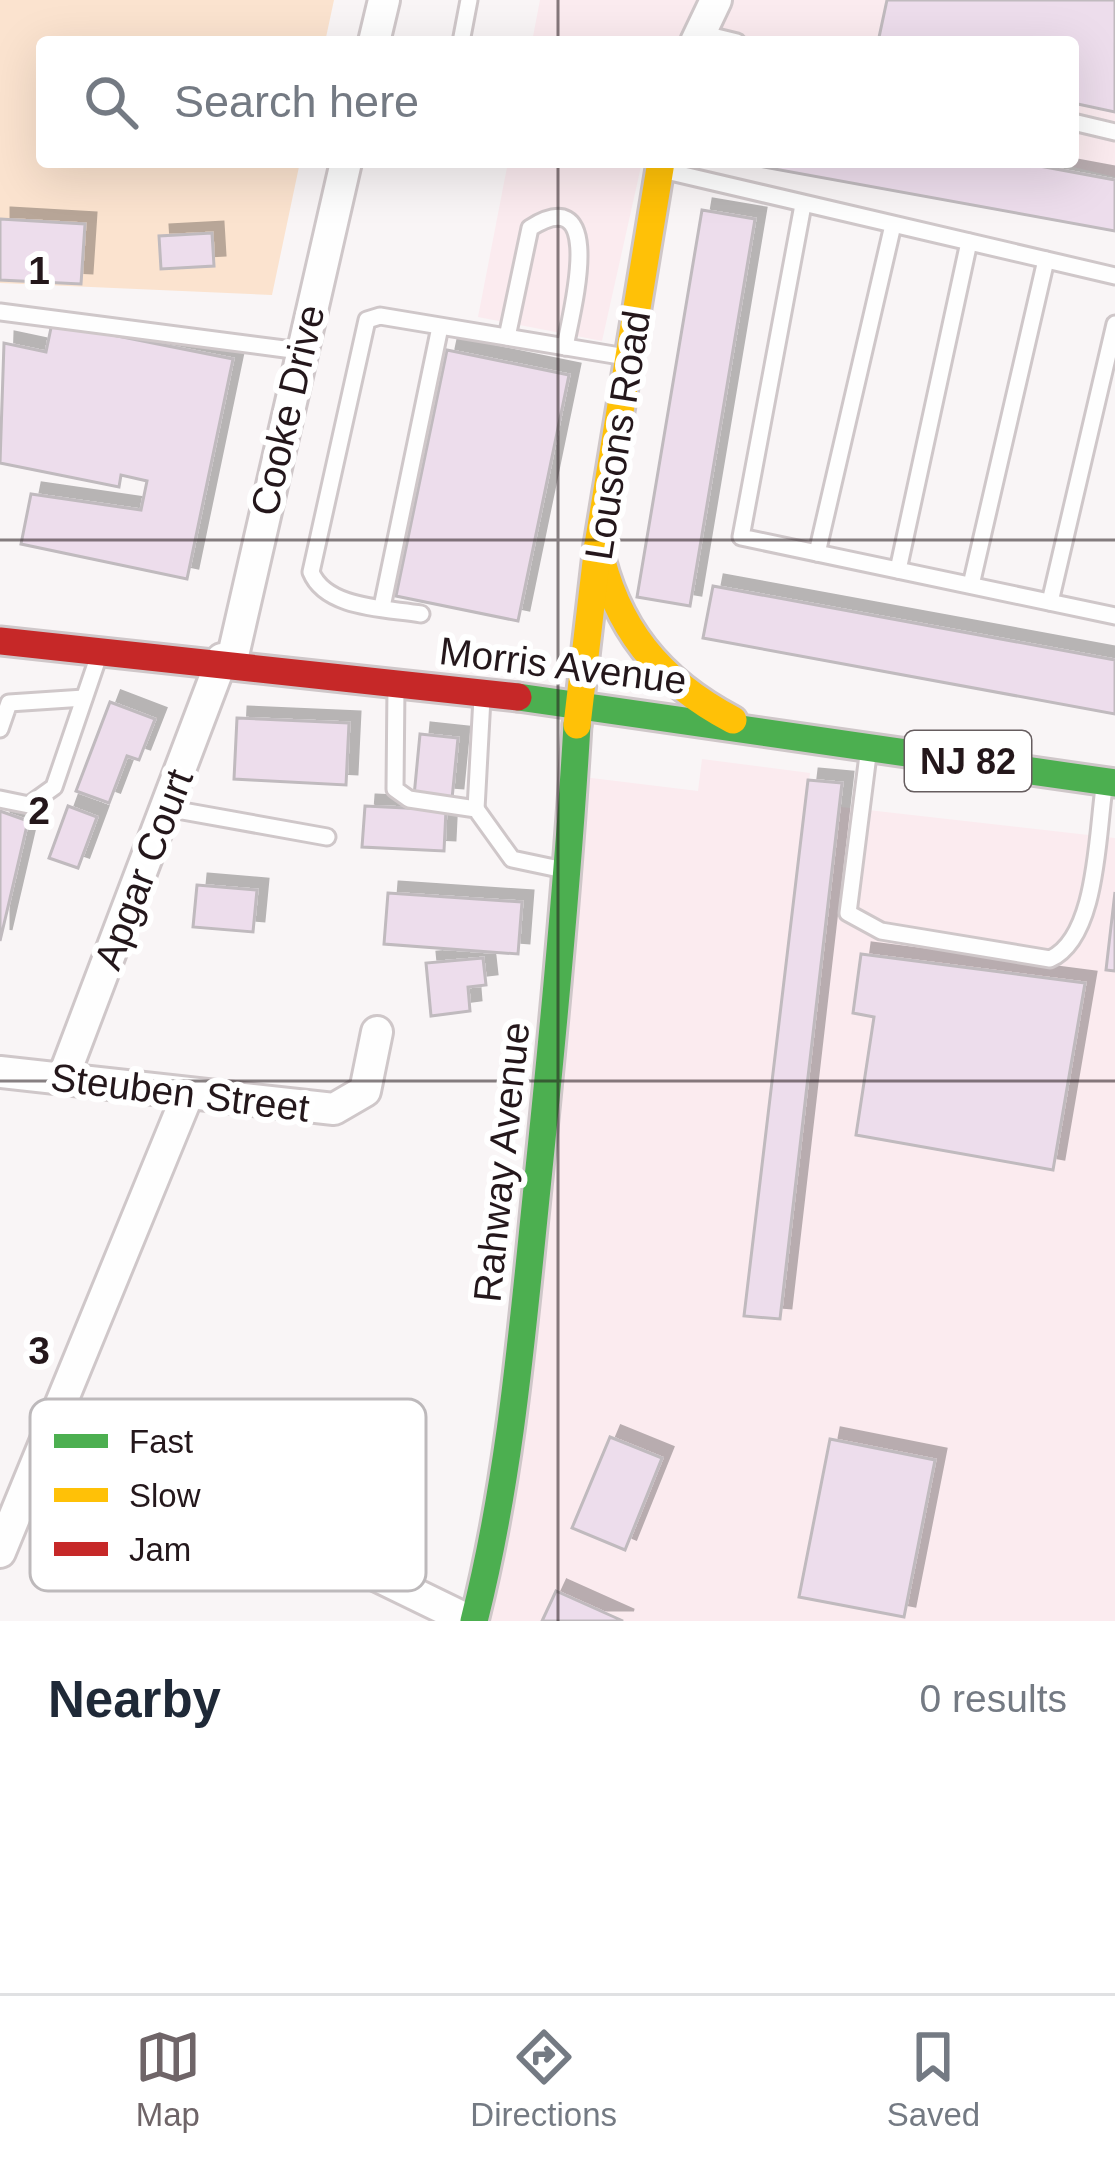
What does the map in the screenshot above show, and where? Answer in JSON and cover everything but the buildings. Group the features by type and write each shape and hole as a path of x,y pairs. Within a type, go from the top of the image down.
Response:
{"street":[{"path":"375,36 384,0"},
{"path":"699,36 716,0"},
{"name":"Cooke Drive","path":"227,659 345,168"},
{"name":"Lousons Road","path":"578,708 598,545 660,168"},
{"path":"598,545 603,577 629,637 668,679 705,707 748,728"},
{"name":"Morris Avenue","path":"0,641 227,659 748,728 1110,783"},
{"name":"Apgar Court","path":"63,1078 227,659"},
{"name":"Rahway Avenue","path":"472,1621 496,1531 514,1418 568,870 578,708"},
{"name":"Steuben Street","path":"0,1072 334,1109 365,1091 377,1031"},
{"path":"63,1399 188,1094"},
{"path":"0,1552 30,1479"},
{"path":"410,1591 472,1621"}],"lane":[{"path":"461,36 470,0"},
{"path":"1079,123 1115,132"},
{"path":"667,168 803,205 1115,276"},
{"path":"803,205 741,536 1115,616"},
{"path":"507,337 530,228 541,221 561,221 575,229 583,246 565,347"},
{"path":"818,553 893,225"},
{"path":"898,570 969,242"},
{"path":"971,585 1046,260"},
{"path":"0,312 300,351"},
{"path":"421,614 330,596 316,586 312,552 367,320 380,316 629,358"},
{"path":"1051,602 1115,324"},
{"path":"382,607 440,327"},
{"path":"0,799 28,805 54,788 101,649"},
{"path":"397,683 395,789 409,799 476,808"},
{"path":"482,695 476,808 512,860 568,870"},
{"path":"0,729 9,703 84,698"},
{"path":"870,746 848,913 881,931 1050,959 1070,950 1083,924 1110,783"},
{"path":"166,808 327,836"}],"shaded area":[{"path":"0,0 334,0 326,36 36,36 36,168 299,168 272,295 0,283"},
{"path":"540,0 1115,0 1115,177 1077,168 1079,36 533,36"},
{"path":"507,168 641,168 602,341 478,317"},
{"path":"702,759 810,773 806,803 1115,838 1115,1621 475,1621 575,776 698,791"}],"traffic: fast":[{"path":"518,697 1115,783"},
{"path":"474,1621 497,1514 520,1352 560,957 577,725"}],"traffic: slow":[{"path":"577,725 598,545 660,168"},
{"path":"598,545 616,601 644,649 683,688 733,720"}],"traffic: jam":[{"path":"0,641 518,697"}]}
